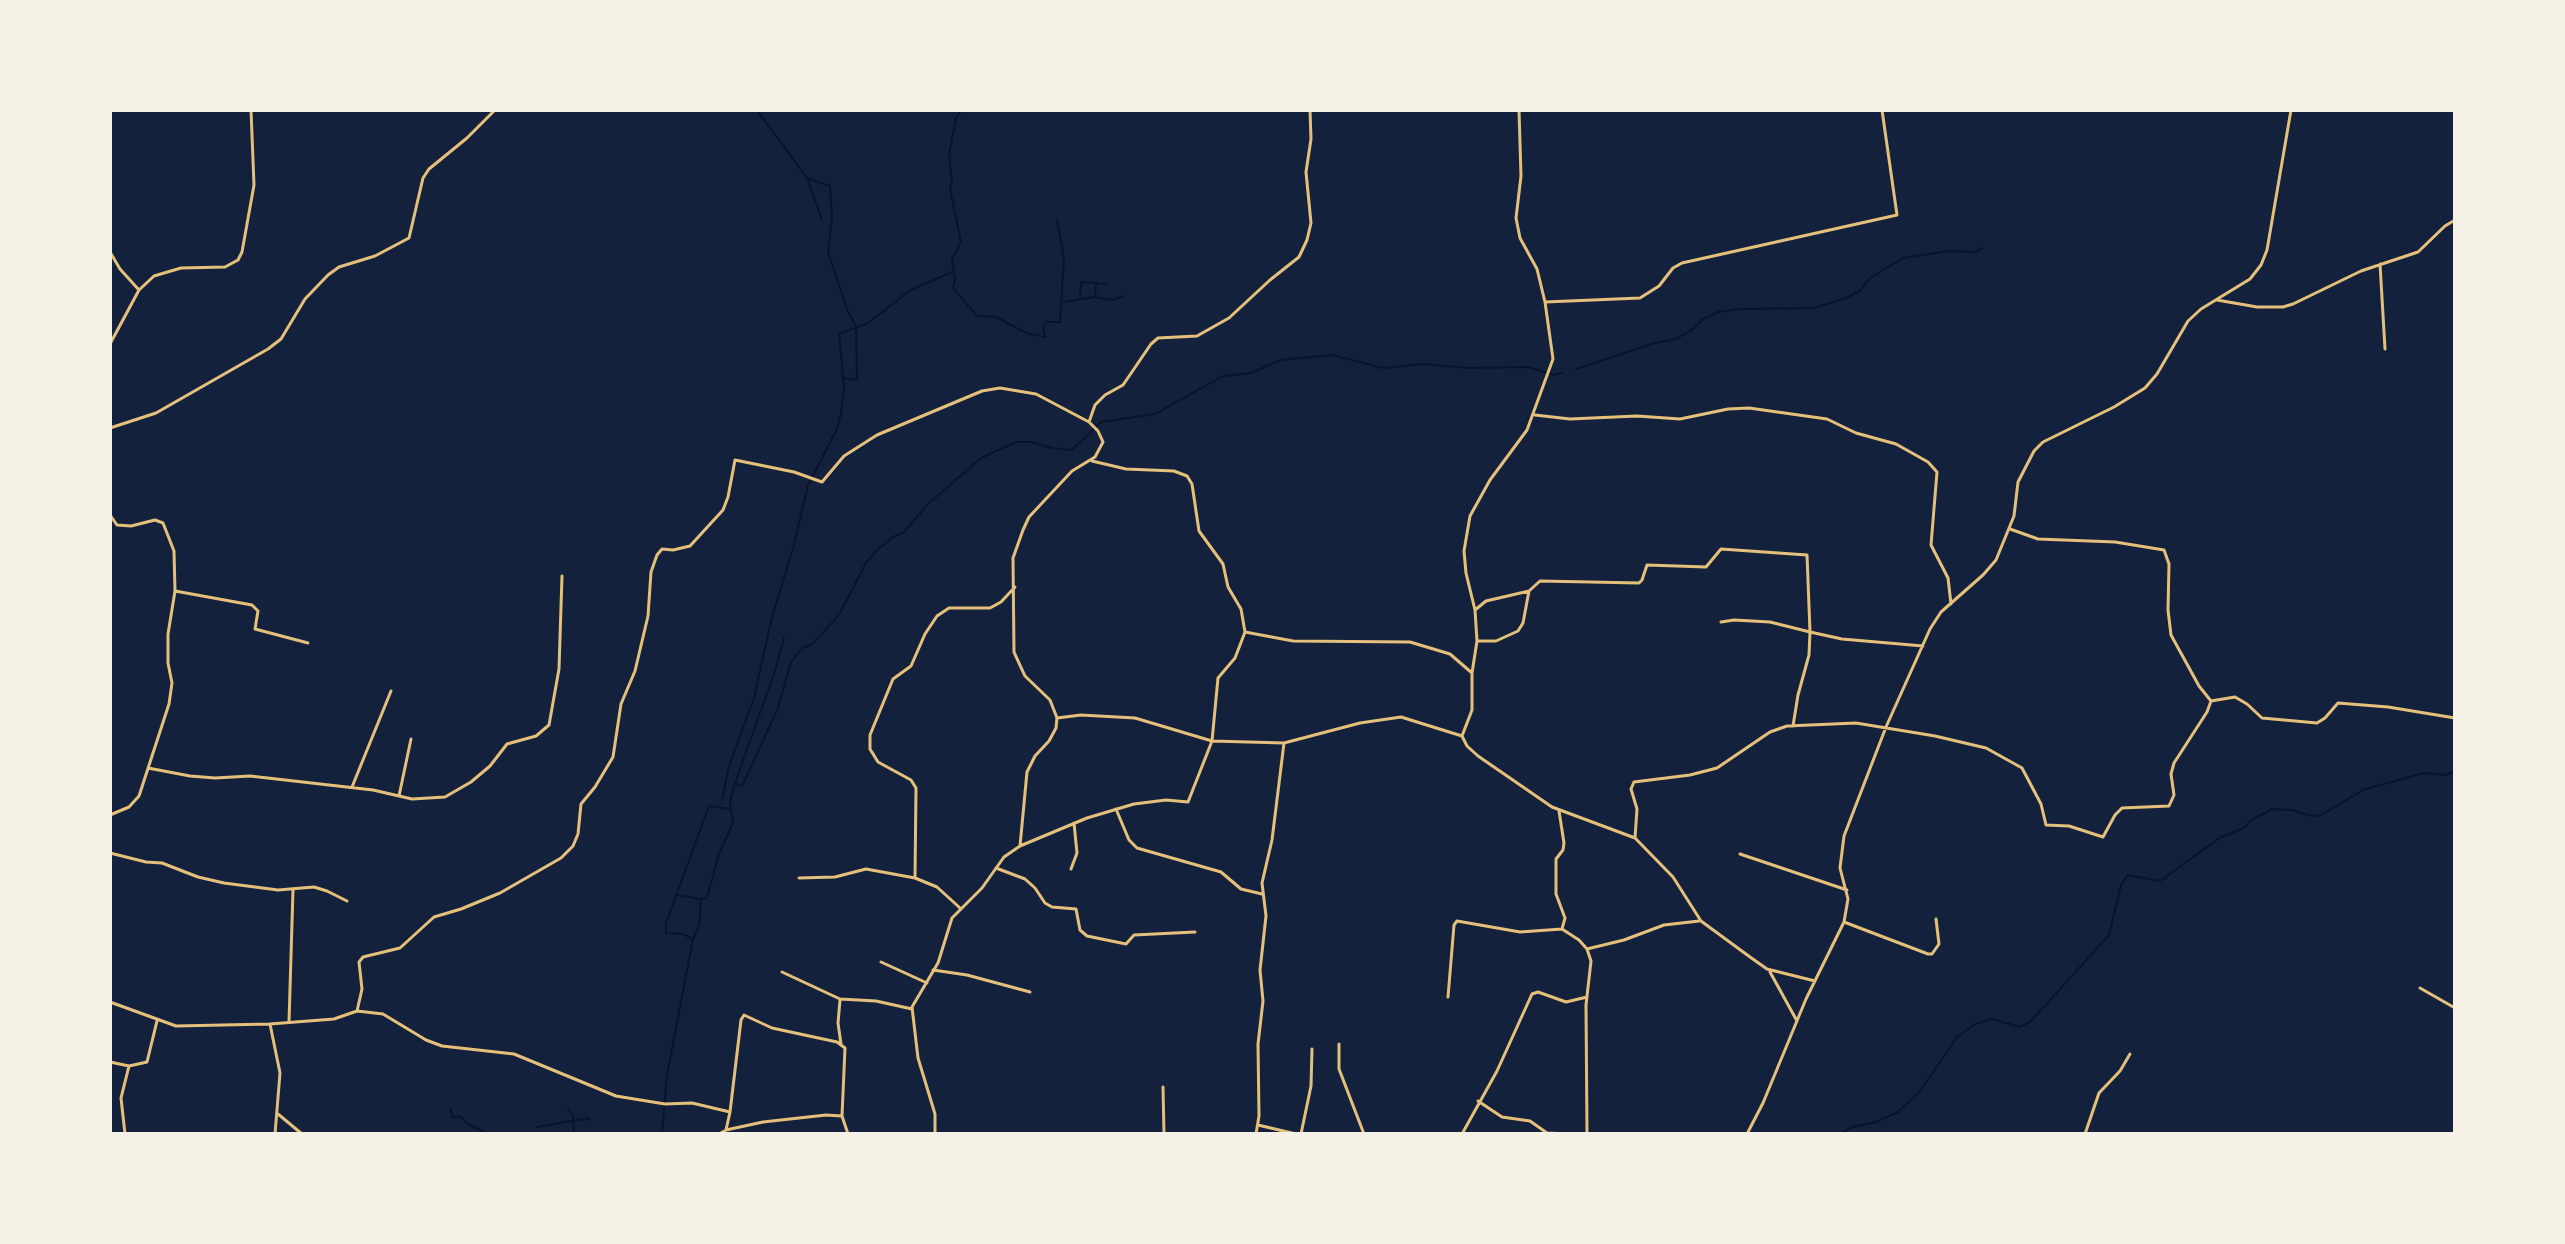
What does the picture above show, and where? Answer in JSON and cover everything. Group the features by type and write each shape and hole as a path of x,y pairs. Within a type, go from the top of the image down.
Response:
{"street":[{"path":"110,344 139,290 154,276 181,268 225,267 238,260 247,230 254,185 251,110"},
{"path":"110,428 156,413 268,349 281,339 305,299 328,275 339,267 375,256 409,238 420,186 429,169 495,110"},
{"path":"1089,422 1100,398 1123,385 1154,341 1166,337 1197,336 1229,318 1299,257 1311,223 1306,172 1311,139 1310,110"},
{"path":"1462,736 1472,710 1472,673 1477,641 1475,610 1464,559 1470,516 1490,480 1523,437 1553,359 1537,269 1520,238 1516,218 1522,153 1519,110"},
{"path":"1545,302 1640,298 1659,286 1677,265 1897,215 1882,110"},
{"path":"1747,1134 1844,922 1848,909 1847,890 1840,868 1844,836 1886,727 1934,623 1993,564 2015,511 2018,482 2034,451 2043,442 2145,388 2157,374 2188,321 2201,309 2250,279 2264,259 2291,110"},
{"path":"2217,300 2248,306 2283,307 2380,264 2418,252 2455,220"},
{"path":"110,252 139,290"},
{"path":"2380,264 2385,349"},
{"path":"357,1011 362,989 359,962 363,957 400,948 434,917 500,893 561,858 573,846 578,834 581,804 613,757 621,704 635,671 648,616 651,572 657,555 662,549 690,546 723,510 735,460 794,472 822,482 844,456 877,435 982,391 1000,388 1036,394 1089,422 1103,442 1091,460 1072,471 1028,519 1014,554 1012,622 1016,656 1025,676 1050,700 1057,718 1049,741 1035,756 1027,772 1020,846"},
{"path":"1533,415 1570,419 1637,416 1680,419 1749,408 1827,419 1856,433 1896,444 1928,462 1937,472 1931,545 1948,578 1951,604"},
{"path":"935,1134 935,1114 918,1058 912,1009 933,970 949,925 1004,857 1020,846 1116,809 1166,800 1188,802 1212,741 1218,678 1235,658 1245,632 1241,609 1228,587 1223,564 1199,531 1192,484 1187,476 1174,471 1126,469 1091,460"},
{"path":"110,515 117,525 131,526 155,520 163,523 174,551 175,591 168,634 172,694 134,803 110,815"},
{"path":"2009,529 2038,539 2115,542 2164,550 2169,564 2171,635 2199,686 2211,701"},
{"path":"1475,610 1492,598 1529,591 1540,581 1639,583 1647,565 1706,567 1721,549 1807,555 1809,655 1793,726"},
{"path":"148,768 190,776 250,776 352,787 412,799 445,797 490,766 507,744 528,740 546,729 552,716 559,669 562,576"},
{"path":"915,878 916,788 911,780 886,769 872,755 869,741 873,726 893,679 911,666 925,634 941,612 953,607 990,608 1001,602 1015,587"},
{"path":"175,591 252,605 258,611 255,629 308,643"},
{"path":"1477,641 1496,641 1518,631 1523,623 1529,591"},
{"path":"1721,622 1770,622 1842,639 1923,646"},
{"path":"1245,632 1293,641 1410,642 1450,654 1472,673"},
{"path":"352,787 391,691"},
{"path":"2211,701 2235,697 2262,718 2317,723 2325,718 2334,704 2343,703 2455,718"},
{"path":"1635,838 1637,809 1631,789 1633,783 1717,768 1770,732 1793,726 1856,723 1970,743 2004,756 2027,775 2041,804 2046,825 2069,826 2103,837 2122,808 2169,806 2174,795 2171,774 2174,763 2211,701"},
{"path":"1057,718 1081,715 1135,718 1212,741 1284,743 1360,723 1401,717 1462,736 1469,748 1487,764 1559,811 1623,831 1635,838 1673,877 1701,921 1767,969 1798,1022"},
{"path":"399,796 411,739"},
{"path":"1256,1134 1258,1044 1263,1001 1260,970 1266,916 1262,894 1284,743"},
{"path":"1116,809 1129,840 1137,848 1221,872 1241,889 1262,894"},
{"path":"1559,811 1564,843 1556,859 1556,894 1565,918 1562,929"},
{"path":"1071,869 1077,853 1074,823"},
{"path":"110,853 162,863 224,883 293,890 314,887 347,901"},
{"path":"1740,854 1847,890"},
{"path":"996,868 1025,879 1052,907 1076,909 1080,930 1087,936 1126,944 1134,935 1195,932"},
{"path":"799,878 835,877 866,869 915,878 937,887 960,908"},
{"path":"289,1022 293,890"},
{"path":"1844,922 1928,954 1936,950 1939,944 1936,919"},
{"path":"1448,997 1454,925 1457,921 1520,932 1562,929 1573,935 1587,949 1591,967 1587,997 1587,1134"},
{"path":"1587,949 1624,940 1664,925 1701,921"},
{"path":"881,962 927,983"},
{"path":"1767,969 1815,981"},
{"path":"933,970 967,975 1030,992"},
{"path":"782,972 840,999 876,1001 912,1009"},
{"path":"2420,988 2455,1008"},
{"path":"1462,1134 1497,1071 1532,994 1538,992 1566,1002 1587,997"},
{"path":"840,999 838,1023 841,1044 845,1048 842,1116 848,1134"},
{"path":"110,1002 176,1026 216,1027 334,1019 357,1011 383,1014 442,1046 514,1054 616,1096 665,1104 692,1103 730,1112"},
{"path":"726,1130 743,1016 750,1016 779,1030 841,1044"},
{"path":"110,1062 129,1066 147,1062 157,1020"},
{"path":"270,1024 279,1061 275,1134"},
{"path":"1339,1044 1339,1069 1364,1134"},
{"path":"1258,1125 1298,1134 1311,1086 1312,1049"},
{"path":"2085,1134 2099,1093 2120,1071 2130,1054"},
{"path":"125,1134 121,1098 129,1066"},
{"path":"1163,1087 1164,1134"},
{"path":"1478,1101 1502,1117 1530,1121 1547,1133 1569,1134"},
{"path":"278,1114 302,1134"},
{"path":"719,1134 726,1130 807,1116 842,1116"}],"waterway":[{"path":"757,110 807,178 822,220"},
{"path":"962,110 956,118 949,155 950,189 961,242 952,259 953,288 977,316 996,317 1026,333 1045,337 1043,327 1046,322 1060,322 1064,258 1057,220"},
{"path":"807,178 830,186 832,216 828,252 848,312 856,326 857,380 843,378"},
{"path":"1576,369 1676,339 1718,312 1814,308 1861,290 1870,278 1903,258 1949,251 1975,252 1983,248"},
{"path":"722,800 729,766 754,698 772,617 808,485 837,429 844,387 839,334 868,323 909,291 954,271"},
{"path":"1080,297 1081,282 1106,284"},
{"path":"1095,296 1096,283"},
{"path":"1064,302 1094,297 1113,300 1123,296"},
{"path":"735,783 742,786 778,708 791,662 841,611 866,563 877,550 904,532 928,504 981,458 1016,442 1072,450 1101,422 1155,414 1223,376 1251,373 1281,360 1332,355 1383,368 1422,364 1469,368 1528,367 1554,375 1562,373"},
{"path":"701,899 707,898 719,854 733,823 730,802 735,783 784,638"},
{"path":"1840,1134 1898,1112 1921,1090 1957,1037 1975,1024 1992,1019 2020,1027 2031,1021 2109,935 2121,885 2128,875 2160,881 2221,837 2242,829 2272,809 2321,815 2365,789 2425,773 2445,775 2455,771"},
{"path":"662,1134 667,1075 693,939 683,934 666,933 666,923 709,806 731,809"},
{"path":"677,895 701,899 699,925 693,939"},
{"path":"568,1108 573,1116 574,1134"},
{"path":"450,1109 454,1118 460,1116 468,1124 488,1134"},
{"path":"537,1127 590,1120"}]}
